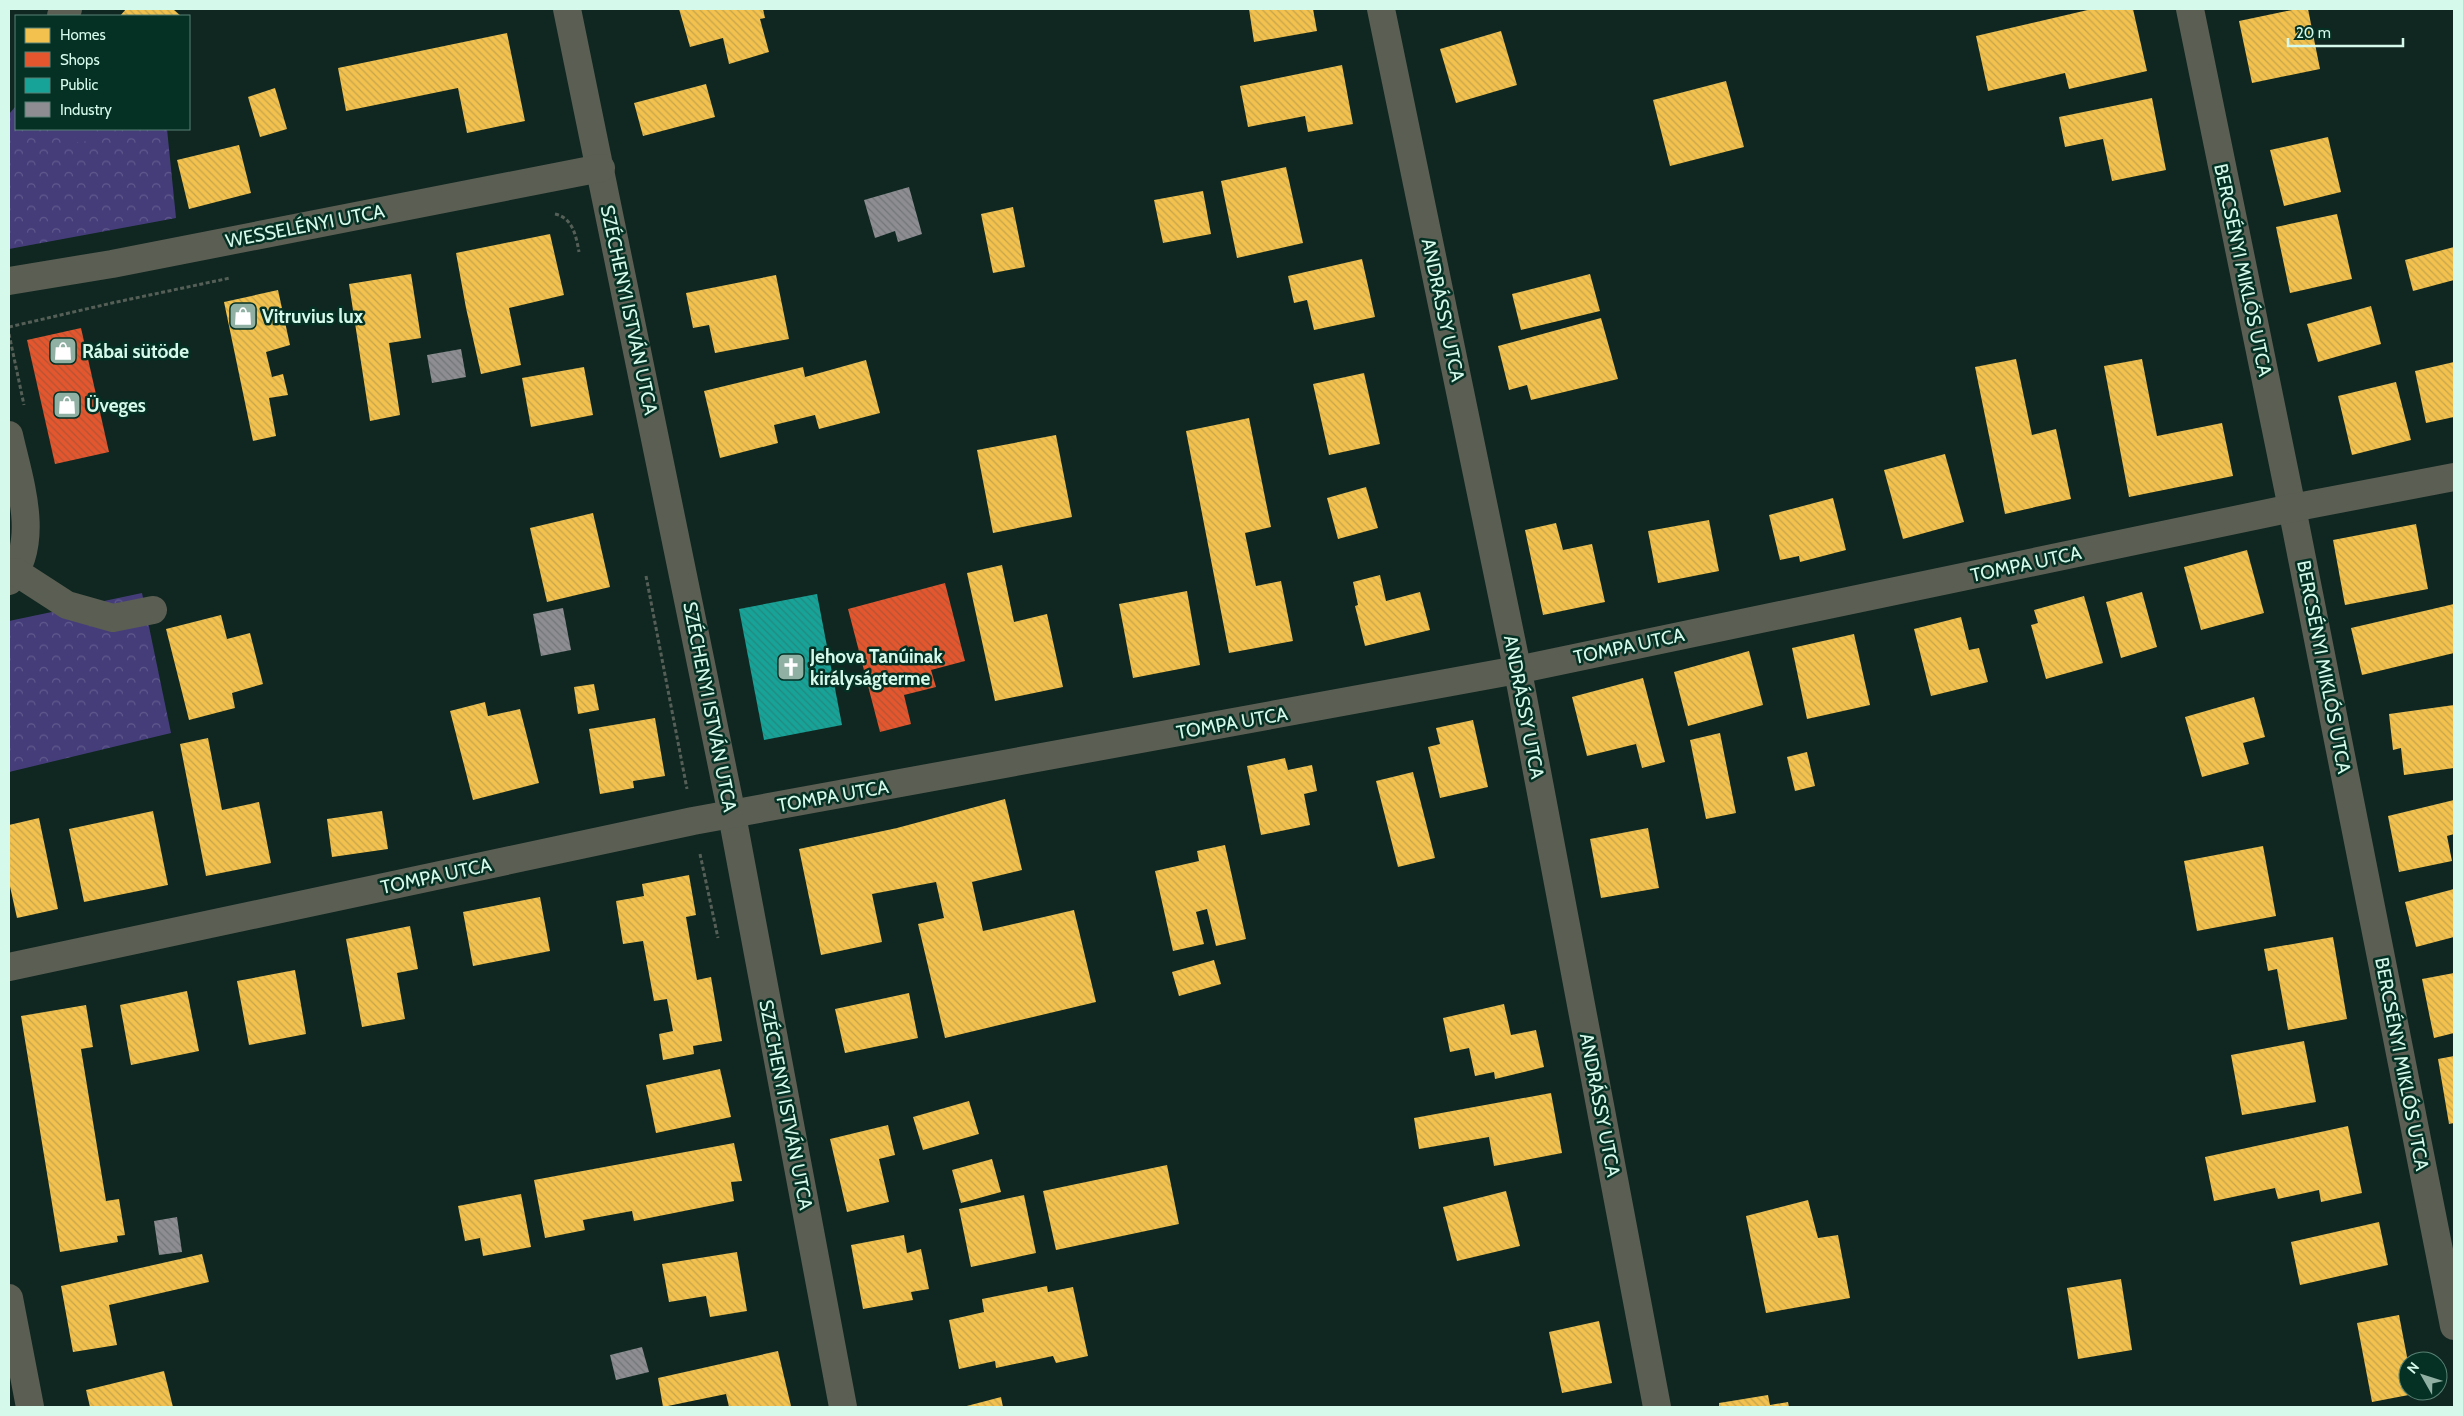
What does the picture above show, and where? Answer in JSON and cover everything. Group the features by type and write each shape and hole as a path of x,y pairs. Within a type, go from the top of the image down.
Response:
{"street":[{"name":"SZÉCHENYI ISTVÁN UTCA","path":"567,9 732,814 843,1407"},
{"name":"ANDRÁSSY UTCA","path":"1381,9 1517,670 1658,1407"},
{"name":"BERCSÉNYI MIKLÓS UTCA","path":"2190,9 2292,508 2454,1326"},
{"name":"WESSELÉNYI UTCA","path":"9,281 103,266 601,168"},
{"path":"9,435 23,498 26,540 12,576 67,605 113,618 153,610"},
{"name":"TOMPA UTCA","path":"9,968 694,821 1517,670 2292,508 2454,477"},
{"path":"9,1298 30,1407"}],"path":[{"path":"550,213 558,214 574,229 580,258"},
{"path":"9,327 237,277"},
{"path":"644,569 718,940"}],"green space":[{"path":"15,107 15,130 167,130 176,218 9,249 9,114"},
{"path":"62,130 96,130 81,145"},
{"path":"142,593 171,733 9,772 9,621"}],"building: Homes":[{"path":"126,9 173,9 180,15 121,15"},
{"path":"679,9 763,9 765,18 760,19 769,52 729,64 723,38 690,47"},
{"path":"1249,9 1313,9 1317,31 1254,42"},
{"path":"2092,9 2133,9 2147,71 2069,89 2065,73 1988,91 1976,36"},
{"path":"2297,9 2308,9 2320,69 2252,83 2239,21"},
{"path":"1501,31 1517,85 1456,103 1440,49"},
{"path":"507,33 525,121 467,133 458,88 346,111 338,68"},
{"path":"1342,65 1353,124 1308,132 1305,116 1248,127 1240,86"},
{"path":"1726,81 1744,147 1670,166 1653,100"},
{"path":"706,84 715,117 643,136 634,103"},
{"path":"275,88 287,129 260,137 248,97"},
{"path":"2152,98 2166,170 2112,181 2103,139 2065,147 2059,117"},
{"path":"2328,137 2341,192 2284,206 2270,150"},
{"path":"239,145 251,193 189,209 177,160"},
{"path":"1286,167 1303,243 1237,258 1221,181"},
{"path":"1203,191 1211,234 1163,243 1154,200"},
{"path":"1013,207 1025,267 993,273 981,214"},
{"path":"2337,214 2352,279 2290,293 2276,227"},
{"path":"550,234 564,295 509,308 521,365 481,374 456,253"},
{"path":"2454,247 2454,280 2413,291 2405,260"},
{"path":"1362,259 1375,317 1314,330 1307,300 1294,303 1288,276"},
{"path":"411,274 421,338 389,343 400,415 370,421 349,284"},
{"path":"1590,274 1600,311 1521,330 1512,294"},
{"path":"776,275 789,339 715,353 709,325 693,328 686,293"},
{"path":"278,290 290,345 266,352 272,377 283,374 288,395 269,398 276,436 253,441 224,302"},
{"path":"2371,306 2381,344 2318,362 2307,324"},
{"path":"1601,318 1618,379 1531,400 1527,385 1509,390 1498,346"},
{"path":"2016,359 2032,435 2056,429 2071,499 2005,514 1975,367"},
{"path":"2142,359 2157,436 2222,423 2233,476 2129,497 2104,366"},
{"path":"866,360 880,413 819,429 815,415 774,425 778,443 720,458 704,391 803,367 805,377"},
{"path":"2454,362 2454,417 2426,423 2415,371"},
{"path":"584,367 593,415 531,427 522,378"},
{"path":"1364,373 1380,444 1329,455 1313,384"},
{"path":"2396,382 2411,440 2352,455 2338,396"},
{"path":"1249,418 1271,527 1245,533 1256,586 1281,581 1293,641 1229,653 1186,431"},
{"path":"1056,435 1072,517 993,533 977,450"},
{"path":"1945,454 1964,522 1903,539 1884,470"},
{"path":"1366,487 1378,528 1338,539 1327,498"},
{"path":"1833,498 1846,550 1800,562 1799,556 1780,560 1769,515"},
{"path":"593,513 610,587 547,602 530,528"},
{"path":"1709,520 1719,571 1658,583 1648,531"},
{"path":"1556,523 1563,550 1592,544 1605,602 1543,615 1525,530"},
{"path":"2416,524 2428,589 2345,605 2333,540"},
{"path":"2247,550 2264,613 2201,630 2184,567"},
{"path":"1002,565 1014,622 1047,614 1063,687 995,701 967,573"},
{"path":"1380,575 1386,601 1420,592 1430,630 1365,646 1355,606 1358,605 1353,582"},
{"path":"1187,591 1200,665 1133,678 1119,604"},
{"path":"2142,592 2157,647 2121,658 2106,602"},
{"path":"2084,596 2103,663 2046,679 2031,625 2038,623 2034,610"},
{"path":"2454,604 2454,653 2362,675 2351,628"},
{"path":"221,615 227,639 250,633 263,684 232,693 235,708 189,720 166,629"},
{"path":"1961,617 1969,650 1979,648 1988,682 1931,696 1914,629"},
{"path":"1854,634 1870,705 1807,719 1792,648"},
{"path":"1749,651 1763,705 1688,726 1674,672"},
{"path":"1643,678 1665,762 1642,768 1636,744 1587,756 1572,697"},
{"path":"594,684 599,710 578,714 574,687"},
{"path":"2254,697 2265,737 2243,743 2249,764 2202,777 2185,717"},
{"path":"485,702 488,716 520,709 539,783 473,800 450,711"},
{"path":"2454,705 2454,768 2404,775 2401,748 2393,750 2389,714"},
{"path":"655,718 665,776 633,781 634,788 600,794 589,729"},
{"path":"1473,720 1488,787 1440,798 1428,747 1440,744 1436,728"},
{"path":"1720,733 1736,813 1706,819 1690,740"},
{"path":"208,738 222,810 259,802 271,863 206,876 180,744"},
{"path":"1807,752 1815,786 1795,791 1787,757"},
{"path":"1285,758 1288,770 1312,765 1317,791 1304,794 1310,825 1261,835 1247,766"},
{"path":"1413,772 1435,858 1398,867 1376,781"},
{"path":"1005,799 1022,870 972,882 983,931 1074,910 1096,1002 945,1038 918,924 944,918 936,882 872,894 882,942 821,955 799,849 897,828"},
{"path":"2454,800 2454,834 2447,836 2452,861 2399,872 2388,816"},
{"path":"153,811 168,885 84,902 69,829"},
{"path":"382,811 388,849 332,857 327,819"},
{"path":"39,818 58,909 17,918 9,882 9,825"},
{"path":"1648,828 1659,888 1601,898 1590,839"},
{"path":"1225,845 1246,939 1216,946 1207,909 1196,912 1204,944 1173,951 1155,871 1199,861 1197,851"},
{"path":"2263,846 2276,916 2197,931 2184,861"},
{"path":"689,875 696,915 686,917 697,980 711,977 722,1041 693,1046 694,1054 663,1060 659,1034 673,1031 667,999 654,1001 643,941 623,944 616,901 644,896 642,884"},
{"path":"2454,889 2454,937 2416,947 2405,902"},
{"path":"540,897 550,951 473,966 463,912"},
{"path":"410,926 418,969 397,973 405,1019 362,1027 346,939"},
{"path":"2333,937 2347,1019 2288,1030 2277,969 2268,971 2264,949"},
{"path":"1214,960 1221,984 1179,996 1172,972"},
{"path":"295,970 306,1034 249,1045 237,981"},
{"path":"2454,973 2454,1033 2434,1038 2422,979"},
{"path":"187,991 199,1051 131,1065 120,1005"},
{"path":"909,993 918,1038 845,1053 835,1009"},
{"path":"1504,1004 1511,1035 1536,1030 1544,1067 1495,1079 1494,1072 1475,1076 1469,1048 1450,1052 1443,1018"},
{"path":"86,1005 93,1047 81,1049 106,1201 119,1199 125,1235 117,1236 118,1242 60,1252 21,1016"},
{"path":"2304,1041 2316,1102 2242,1115 2231,1055"},
{"path":"2454,1056 2454,1123 2449,1124 2438,1059"},
{"path":"720,1069 731,1117 656,1133 646,1085"},
{"path":"1551,1093 1562,1153 1494,1166 1489,1137 1419,1149 1414,1118"},
{"path":"969,1101 979,1134 923,1150 913,1117"},
{"path":"888,1125 895,1155 879,1159 889,1202 847,1212 830,1139"},
{"path":"2348,1126 2362,1193 2321,1202 2319,1190 2278,1199 2275,1188 2214,1201 2205,1157"},
{"path":"734,1143 742,1181 731,1182 734,1201 634,1221 632,1211 583,1220 585,1230 545,1238 534,1180"},
{"path":"992,1159 1001,1192 961,1203 952,1170"},
{"path":"1167,1165 1179,1224 1056,1250 1043,1191"},
{"path":"1506,1191 1520,1246 1457,1261 1443,1207"},
{"path":"521,1194 531,1247 483,1256 480,1238 465,1241 458,1206"},
{"path":"1024,1195 1036,1253 971,1267 959,1209"},
{"path":"1808,1200 1818,1238 1838,1235 1850,1298 1766,1313 1746,1216"},
{"path":"2379,1222 2388,1265 2300,1285 2291,1242"},
{"path":"904,1235 907,1253 921,1249 929,1289 911,1292 913,1300 863,1309 851,1245"},
{"path":"737,1252 747,1311 710,1317 706,1296 669,1302 662,1264"},
{"path":"202,1254 209,1282 109,1305 117,1345 73,1352 61,1286"},
{"path":"2121,1279 2132,1350 2078,1359 2067,1288"},
{"path":"1047,1286 1048,1292 1073,1287 1088,1356 1056,1363 1053,1356 996,1368 995,1361 959,1369 949,1320 984,1312 982,1299"},
{"path":"2399,1315 2406,1351 2398,1351 2398,1397 2372,1402 2357,1323"},
{"path":"1599,1321 1612,1383 1562,1393 1549,1332"},
{"path":"778,1351 791,1406 729,1407 726,1394 663,1407 658,1378"},
{"path":"164,1371 173,1407 90,1407 86,1390"},
{"path":"1768,1395 1770,1405 1788,1402 1789,1407 1719,1407 1719,1403"},
{"path":"1001,1397 1003,1407 963,1407"}],"building: Shops":[{"path":"81,328 109,452 55,464 27,340"},
{"path":"945,583 965,661 931,670 936,687 904,695 911,724 880,732 848,609"}],"building: Public":[{"name":"Jehova Tanúinak királyságterme","path":"817,594 842,725 764,740 739,609"}],"building: Industry":[{"path":"909,187 922,234 898,242 895,231 875,238 864,200"},
{"path":"461,349 466,377 432,383 427,355"},
{"path":"563,608 571,650 541,656 533,614"},
{"path":"177,1217 182,1252 159,1255 154,1221"},
{"path":"642,1347 649,1372 616,1380 610,1355"}],"place":[{"name":"Vitruvius lux","path":"243,316"},
{"name":"Rábai sütöde","path":"63,351"},
{"name":"Üveges","path":"67,405"},
{"name":"Jehova Tanúinak királyságterme","path":"791,667"}]}
